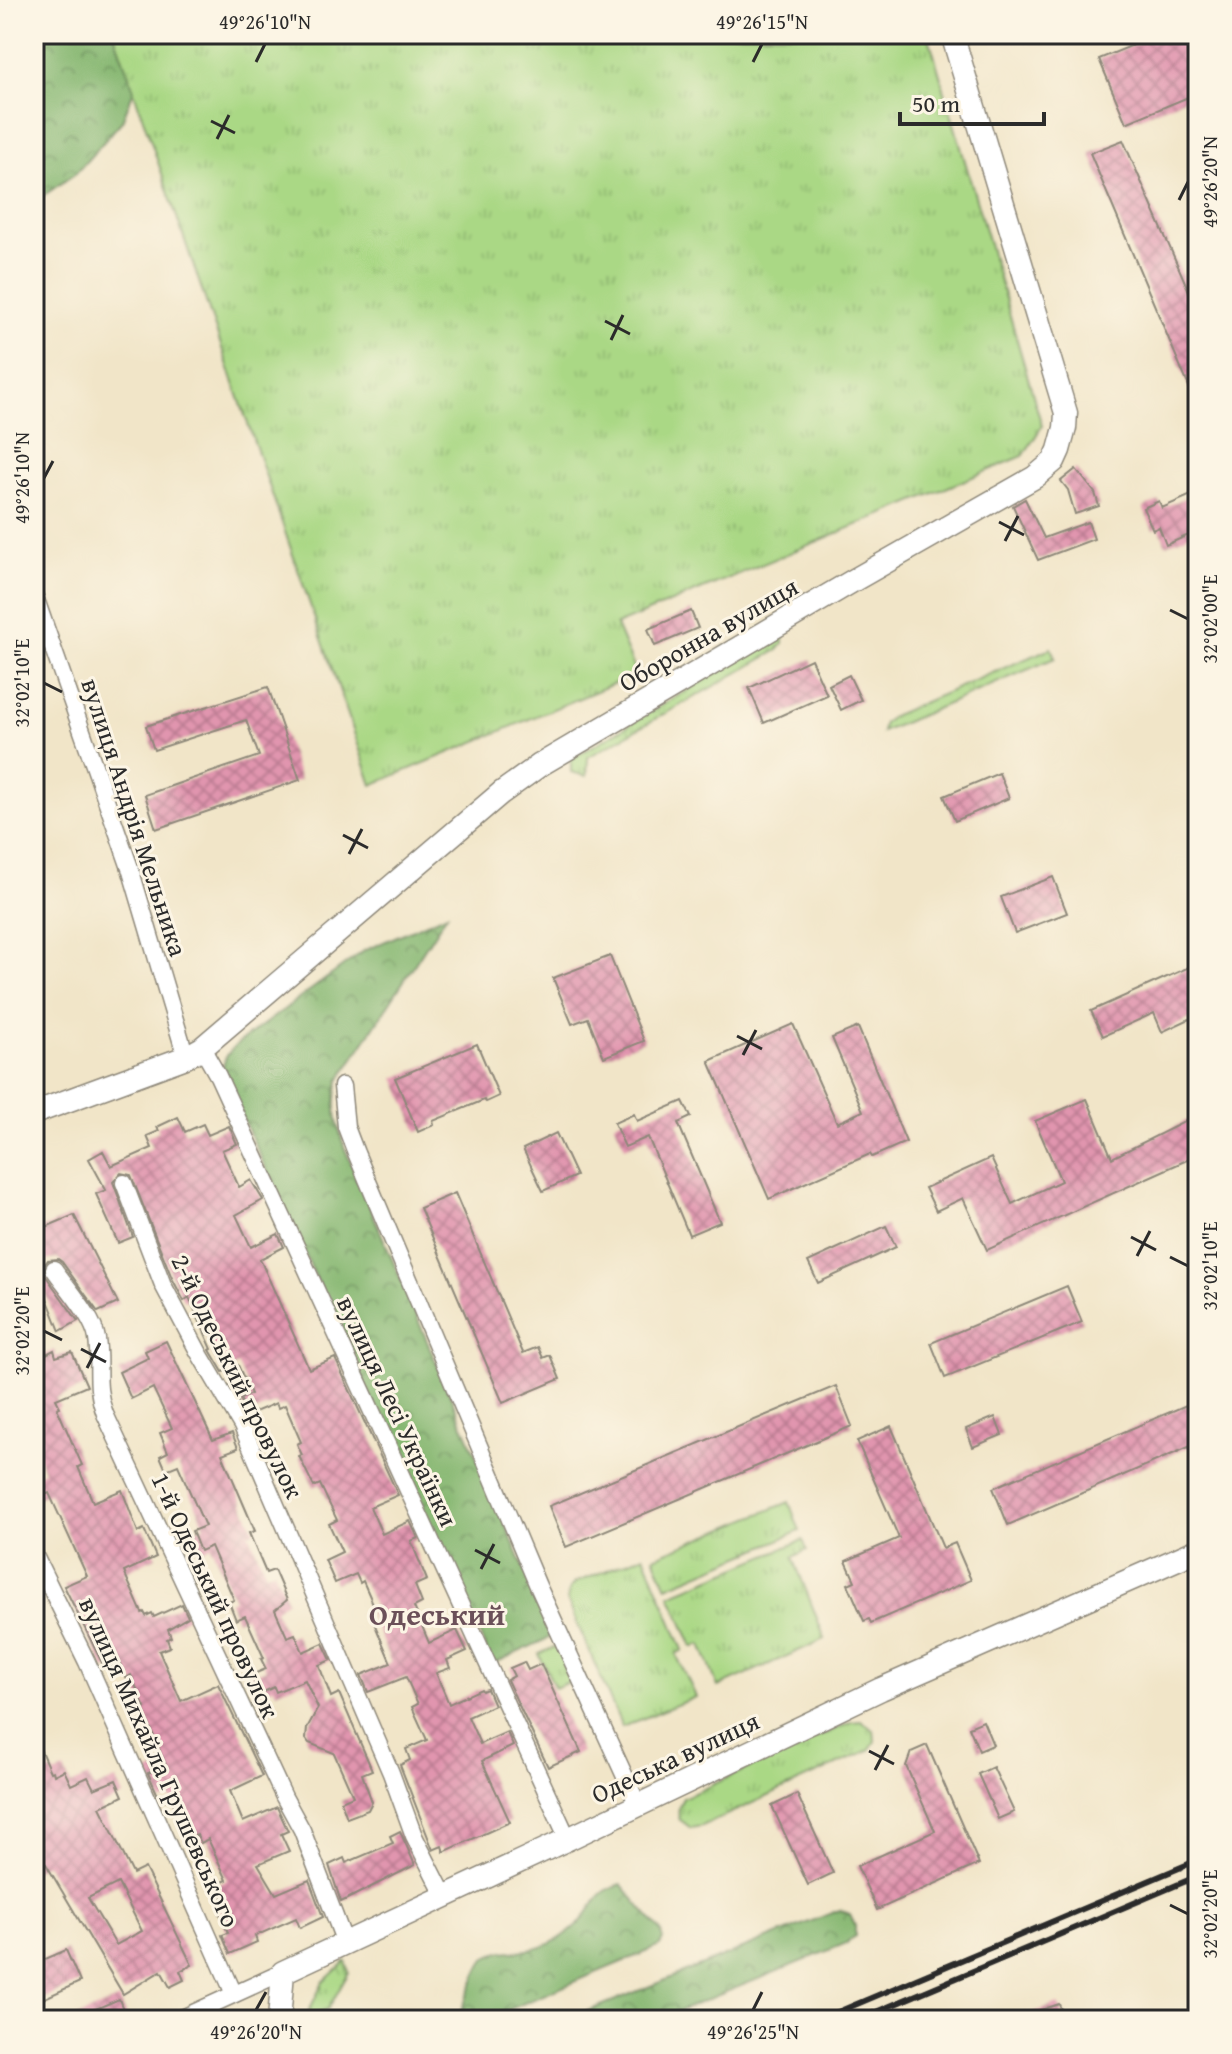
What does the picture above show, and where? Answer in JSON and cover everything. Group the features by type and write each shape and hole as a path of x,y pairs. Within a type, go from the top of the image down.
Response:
{"street":[{"name":"Оборонна вулиця","path":"34,1113 194,1052 501,793 540,765 1015,489 1054,461 1064,437 1066,413 952,34"},
{"name":"вулиця Андрія Мельника","path":"34,594 194,1052"},
{"name":"вулиця Лесі Українки","path":"194,1052 223,1087 568,1839"},
{"path":"342,1086 346,1127 356,1153 538,1586 638,1805"},
{"name":"2-й Одеський провулок","path":"124,1183 163,1285 242,1426 391,1773 414,1836 445,1897"},
{"name":"1-й Одеський провулок","path":"54,1269 94,1328 97,1343 96,1385 105,1414 302,1830 345,1943"},
{"name":"Одеська вулиця","path":"178,2020 445,1897 881,1689 1198,1550"},
{"name":"вулиця Михайла Грушевського","path":"34,1554 87,1662 234,1994"},
{"path":"279,2020 283,1972"}],"green space":[{"path":"34,34 114,34 134,90 122,121 76,173 34,202"},
{"path":"114,34 928,34 1042,426 1023,456 616,625 637,674 372,785"},
{"path":"783,634 783,644 778,650 588,757 587,776 571,772 571,759"},
{"path":"1051,648 1055,658 882,732 884,723 894,715"},
{"path":"447,914 339,1081 336,1107 345,1149 553,1636 493,1664 223,1075 226,1058 237,1044 365,950"},
{"path":"789,1502 800,1531 667,1587 654,1557"},
{"path":"803,1540 807,1550 793,1557 825,1639 718,1687 701,1644 693,1647 670,1595"},
{"path":"644,1555 683,1650 676,1654 696,1697 622,1727 567,1600 575,1583"},
{"path":"557,1646 573,1680 555,1688 539,1654"},
{"path":"861,1721 874,1730 875,1741 869,1750 702,1826 691,1828 679,1819 678,1808 683,1798 851,1722"},
{"path":"621,1884 660,1930 663,1939 660,1946 484,2020 458,2020 486,1958 501,1952 538,1948 559,1939 576,1927 603,1893"},
{"path":"839,1910 850,1914 855,1925 855,1936 847,1943 657,2020 566,2020"},
{"path":"346,1961 349,1972 328,2009 306,2017 323,1982"}],"building":[{"path":"1160,34 1198,34 1198,93 1126,123 1099,59"},
{"path":"1123,140 1198,312 1198,408 1090,153"},
{"path":"1076,469 1095,493 1099,506 1075,514 1068,490 1061,481"},
{"path":"1198,492 1198,531 1166,545 1159,527 1153,530 1143,508 1159,501 1162,508"},
{"path":"1025,499 1044,538 1088,522 1094,539 1038,560 1013,506"},
{"path":"691,611 698,628 655,646 648,629"},
{"path":"811,659 827,695 764,723 749,688"},
{"path":"849,675 861,700 841,710 829,685"},
{"path":"268,687 300,780 156,829 145,795 259,756 246,720 154,750 146,726"},
{"path":"999,773 1009,798 955,821 944,796"},
{"path":"1053,877 1067,913 1015,933 1001,897"},
{"path":"610,956 644,1041 604,1057 588,1018 572,1024 553,978"},
{"path":"1198,963 1198,1015 1162,1032 1154,1013 1103,1036 1091,1011"},
{"path":"793,1024 837,1123 863,1111 832,1038 858,1027 906,1142 872,1157 870,1154 769,1199 709,1061"},
{"path":"477,1044 499,1096 433,1121 434,1125 418,1132 395,1078"},
{"path":"1087,1099 1112,1158 1198,1115 1198,1155 987,1250 963,1198 936,1211 925,1188 991,1158 1012,1204 1061,1181 1035,1121"},
{"path":"683,1101 691,1117 678,1123 720,1222 689,1235 648,1137 625,1147 614,1123 634,1114 637,1121"},
{"path":"178,1117 185,1132 203,1124 208,1135 229,1126 237,1144 222,1150 239,1187 251,1180 263,1200 236,1215 251,1247 278,1234 284,1247 260,1259 309,1369 335,1358 398,1495 370,1507 382,1534 410,1521 418,1538 411,1541 427,1580 415,1585 422,1603 414,1607 429,1643 457,1630 467,1651 447,1660 450,1668 436,1673 449,1704 487,1689 494,1705 468,1717 480,1744 507,1732 513,1746 482,1761 510,1822 444,1852 442,1846 433,1850 400,1765 410,1760 406,1749 427,1740 412,1707 418,1704 406,1677 368,1692 361,1675 391,1663 369,1611 375,1608 363,1581 360,1583 356,1574 335,1583 325,1560 342,1552 329,1524 337,1520 320,1484 314,1487 299,1456 302,1455 297,1444 301,1442 285,1405 278,1408 276,1403 248,1415 240,1399 251,1394 238,1365 223,1372 210,1350 189,1297 184,1301 172,1278 131,1175 121,1173 113,1182 133,1237 118,1243 96,1194 106,1190 89,1159 103,1151 111,1166 152,1148 147,1136 159,1131 157,1127"},
{"path":"556,1133 576,1176 543,1191 523,1149"},
{"path":"455,1193 523,1353 538,1347 543,1358 550,1355 560,1379 503,1403 420,1208"},
{"path":"74,1215 118,1303 98,1312 62,1262 58,1259 48,1260 44,1265 45,1275 78,1321 60,1331 45,1293 37,1294 34,1232"},
{"path":"886,1226 896,1247 818,1283 808,1262"},
{"path":"1067,1286 1082,1322 945,1378 931,1343"},
{"path":"166,1341 213,1440 232,1433 238,1448 222,1454 255,1531 249,1533 266,1573 274,1570 287,1600 275,1610 287,1637 295,1634 303,1652 323,1643 331,1660 319,1665 331,1697 339,1693 372,1770 362,1774 372,1802 368,1810 347,1818 341,1801 353,1796 334,1753 306,1739 307,1728 318,1708 305,1680 276,1692 274,1687 259,1694 251,1675 266,1669 261,1659 264,1658 245,1616 236,1620 229,1602 234,1600 211,1546 200,1551 192,1531 205,1526 178,1465 166,1470 160,1456 168,1452 160,1433 172,1428 153,1388 131,1399 119,1372 148,1358 145,1351"},
{"path":"54,1350 56,1357 72,1352 87,1386 56,1399 93,1502 122,1490 138,1532 144,1529 156,1557 124,1572 142,1613 146,1616 152,1613 154,1617 182,1604 188,1617 168,1629 170,1647 159,1651 181,1701 218,1684 262,1776 230,1791 243,1822 277,1807 288,1831 281,1834 289,1851 258,1864 276,1894 309,1880 323,1917 300,1928 296,1918 255,1936 257,1942 230,1954 222,1935 228,1933 219,1911 227,1908 216,1885 227,1880 208,1839 201,1843 197,1835 189,1838 171,1798 161,1802 148,1773 166,1766 145,1708 131,1675 126,1678 120,1663 105,1669 64,1586 87,1576 49,1493 34,1500 34,1475 44,1471 34,1444 34,1360"},
{"path":"836,1386 852,1426 566,1547 549,1506"},
{"path":"1198,1400 1198,1443 1008,1525 993,1488"},
{"path":"995,1417 1002,1435 973,1447 966,1429"},
{"path":"891,1426 943,1548 955,1543 971,1580 871,1623 869,1619 864,1621 848,1584 855,1581 846,1561 899,1538 857,1441"},
{"path":"524,1662 528,1670 541,1664 581,1752 548,1767 507,1680 514,1676 510,1668"},
{"path":"983,1721 993,1745 979,1751 969,1727"},
{"path":"34,1735 50,1772 53,1771 54,1775 64,1770 71,1785 88,1777 94,1789 116,1780 123,1796 100,1807 133,1874 145,1868 192,1965 180,1971 184,1980 170,1987 161,1971 123,1994 46,1864 34,1870","holes":["118,1883 142,1931 116,1945 88,1898"]},
{"path":"927,1745 979,1864 877,1910 857,1866 935,1831 906,1766 911,1752"},
{"path":"993,1767 1014,1812 998,1819 978,1774"},
{"path":"797,1794 833,1873 808,1885 772,1806"},
{"path":"400,1831 415,1865 341,1902 329,1865 344,1858 346,1863 393,1843 390,1836"},
{"path":"66,1950 80,1982 34,2003 34,1964"},
{"path":"119,1999 127,2020 70,2020"},
{"path":"1059,2004 1065,2020 1019,2020 1019,2017"}],"railway":[{"path":"819,2020 1198,1860"},
{"path":"857,2020 1198,1876"}],"district":[{"name":"Одеський","path":"437,1614"}]}
